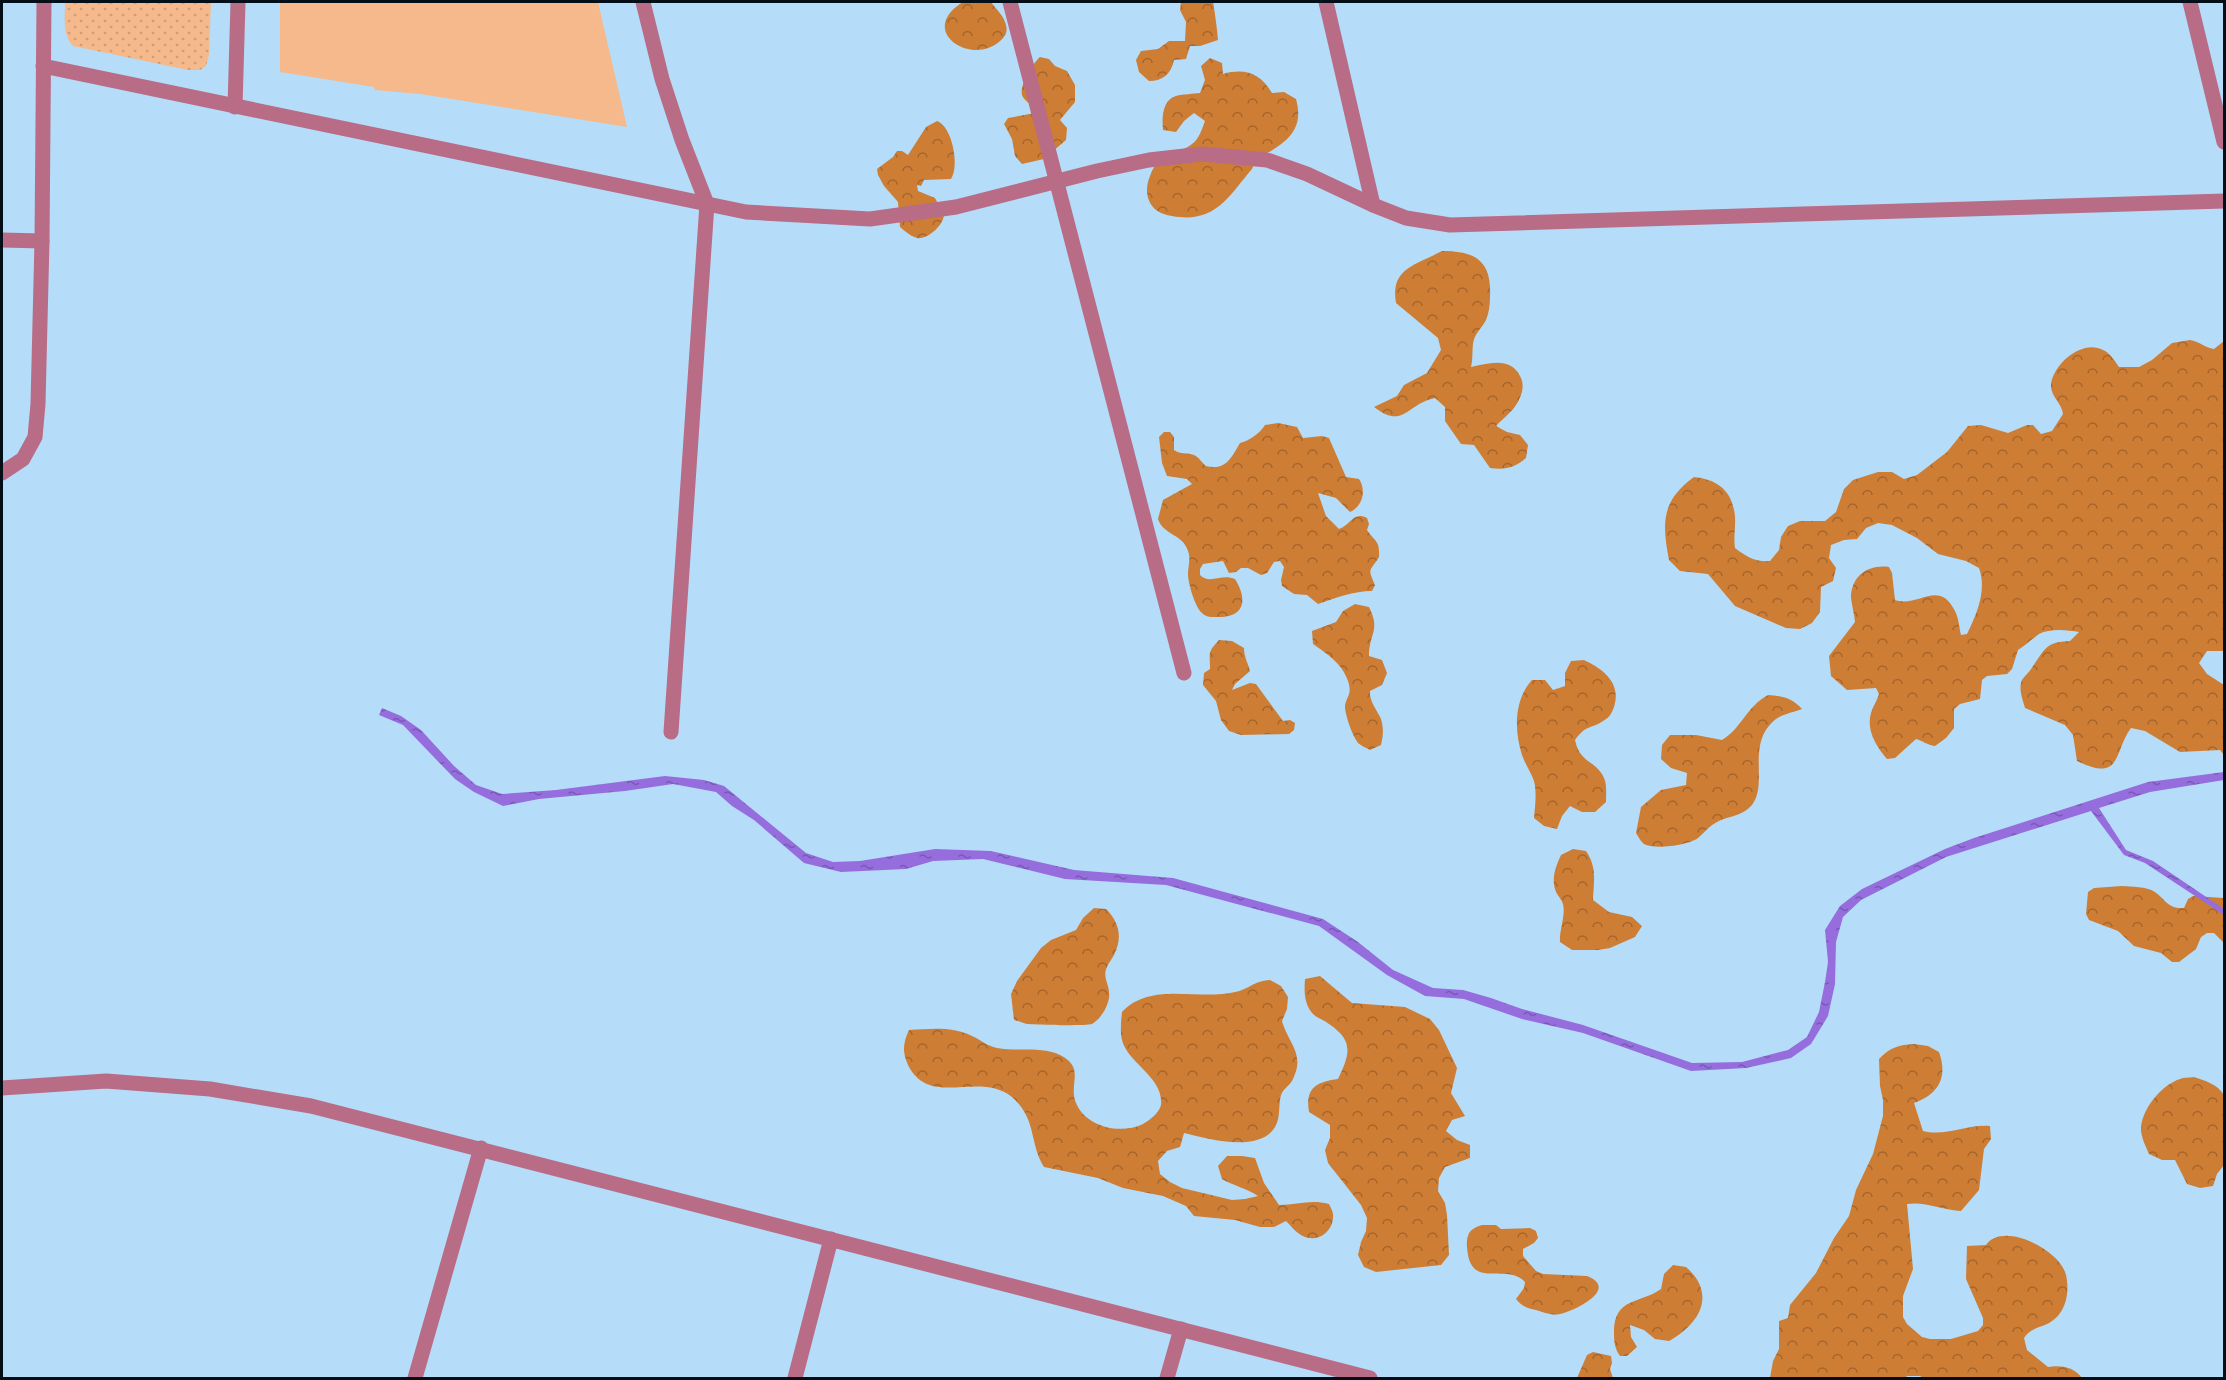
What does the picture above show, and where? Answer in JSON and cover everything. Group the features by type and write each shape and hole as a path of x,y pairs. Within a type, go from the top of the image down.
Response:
{"street":[{"path":"2,473 23,459 35,437 38,404 44,2"},
{"path":"235,106 238,2"},
{"path":"643,2 665,89 707,204 671,732"},
{"path":"1010,2 1184,673"},
{"path":"1326,2 1373,206"},
{"path":"2190,2 2224,142"},
{"path":"43,66 746,212 870,219 956,207 1057,180 1149,160 1202,153 1267,160 1307,174 1373,206 1406,218 1449,225 2224,201"},
{"path":"2,240 42,241"},
{"path":"2,1088 106,1081 210,1089 311,1106 1370,1378"},
{"path":"415,1378 481,1148"},
{"path":"795,1378 831,1239"},
{"path":"1167,1378 1181,1329"}],"shaded area":[{"path":"65,2 211,2 209,55 206,66 200,70 188,70 73,46 67,36"},
{"path":"280,2 598,2 627,127 420,94 375,90 374,87 280,72"}],"green space":[{"path":"963,2 991,2 1005,22 1007,30 1003,38 988,48 976,50 964,48 953,42 947,34 945,24 950,13"},
{"path":"1181,2 1213,2 1218,40 1200,46 1190,46 1186,59 1174,60 1166,76 1149,81 1139,72 1136,60 1141,51 1158,49 1169,41 1185,41 1186,22 1180,10"},
{"path":"1040,57 1049,59 1055,66 1067,71 1075,85 1075,102 1060,120 1067,128 1066,140 1044,159 1022,164 1015,156 1012,139 1004,124 1008,118 1035,113 1034,107 1023,97 1022,88 1030,70"},
{"path":"1210,58 1222,63 1223,74 1245,72 1251,74 1262,81 1272,93 1284,92 1296,99 1297,123 1285,141 1259,157 1252,169 1219,206 1199,216 1164,214 1154,208 1148,198 1147,187 1150,176 1163,158 1194,142 1205,121 1194,113 1176,132 1163,130 1165,106 1171,98 1179,95 1200,93 1205,80 1201,66"},
{"path":"937,121 947,130 953,147 954,173 951,179 924,180 921,186 917,185 918,191 935,198 944,215 941,224 934,231 925,237 917,238 900,227 898,202 884,186 877,169 897,151 908,155 926,127"},
{"path":"1442,251 1473,256 1480,260 1488,275 1489,311 1474,340 1471,367 1492,363 1506,364 1517,371 1522,381 1522,392 1518,402 1496,426 1520,435 1528,445 1526,458 1510,467 1490,468 1474,445 1461,444 1445,421 1445,407 1435,398 1399,416 1392,416 1374,407 1397,396 1404,385 1427,373 1441,350 1438,338 1396,303 1395,291 1397,282 1407,269"},
{"path":"2190,340 2214,349 2224,341 2224,651 2207,651 2199,663 2207,674 2224,685 2224,755 2220,750 2180,752 2145,731 2131,728 2110,767 2092,767 2077,761 2073,735 2065,725 2025,708 2021,691 2022,680 2046,648 2055,643 2070,641 2079,632 2059,630 2039,634 2018,650 2012,669 2007,674 1987,676 1982,680 1980,699 1960,704 1954,709 1954,728 1946,738 1935,746 1916,739 1895,758 1887,759 1876,743 1870,726 1871,713 1879,694 1876,688 1847,690 1831,676 1829,656 1855,622 1851,598 1854,583 1862,573 1874,567 1889,567 1892,573 1895,600 1942,596 1949,601 1955,611 1961,635 1967,634 1980,602 1982,585 1979,568 1966,561 1938,554 1917,538 1892,525 1878,523 1866,528 1857,539 1844,540 1831,545 1829,558 1836,568 1833,581 1821,587 1820,612 1812,623 1800,629 1786,628 1735,606 1708,574 1680,571 1669,560 1665,535 1666,514 1675,495 1694,477 1720,486 1729,496 1735,515 1735,548 1751,558 1770,561 1779,550 1781,537 1788,526 1800,521 1825,521 1836,512 1844,489 1853,480 1878,472 1892,472 1904,479 1917,475 1947,452 1968,426 1981,425 2008,433 2027,425 2033,425 2041,434 2052,431 2063,414 2051,388 2053,376 2063,361 2079,350 2095,347 2108,353 2119,367 2139,367 2152,360 2172,343"},
{"path":"1278,423 1297,427 1303,438 1322,436 1329,438 1346,477 1359,479 1363,489 1362,498 1358,506 1350,512 1336,498 1318,493 1326,516 1339,529 1355,517 1367,518 1369,524 1367,530 1379,547 1379,557 1370,572 1375,585 1372,591 1338,597 1318,604 1307,595 1294,594 1282,586 1284,567 1280,561 1274,562 1267,573 1261,575 1248,568 1229,573 1223,561 1203,564 1200,575 1204,578 1235,579 1242,599 1242,605 1235,614 1219,617 1206,616 1197,606 1191,589 1188,574 1188,551 1182,541 1164,528 1158,519 1163,500 1192,484 1187,479 1167,476 1162,463 1159,437 1164,432 1170,432 1174,437 1174,450 1194,455 1206,466 1218,467 1227,462 1240,443 1254,436 1265,425"},
{"path":"1355,604 1369,607 1374,627 1369,656 1382,660 1387,673 1382,685 1370,691 1372,702 1381,719 1383,732 1381,745 1370,750 1358,743 1348,721 1345,704 1350,690 1342,669 1313,644 1312,631 1336,622 1343,611"},
{"path":"1219,640 1232,641 1244,648 1250,671 1235,684 1232,690 1250,683 1256,684 1283,721 1290,720 1295,723 1294,730 1289,734 1241,735 1229,731 1221,720 1216,701 1203,685 1204,673 1210,669 1211,650"},
{"path":"1584,660 1603,671 1615,688 1614,707 1609,716 1583,731 1575,740 1584,758 1601,772 1604,778 1606,802 1595,812 1582,812 1570,806 1562,816 1557,829 1544,826 1534,818 1535,786 1519,745 1517,716 1522,697 1532,680 1545,680 1553,690 1565,686 1565,673 1571,661"},
{"path":"1768,695 1787,698 1802,709 1779,717 1767,729 1759,751 1759,786 1752,805 1741,813 1716,823 1694,841 1664,847 1649,846 1643,843 1636,833 1641,807 1661,790 1686,785 1687,773 1671,768 1661,759 1662,745 1670,735 1696,735 1722,740 1734,730 1755,705"},
{"path":"1573,849 1586,851 1592,863 1593,900 1609,912 1632,917 1642,926 1635,937 1610,948 1598,950 1572,950 1560,942 1564,908 1556,892 1554,873 1561,855"},
{"path":"2122,886 2151,890 2171,905 2179,908 2184,908 2188,899 2193,896 2224,898 2224,943 2214,933 2207,933 2201,937 2196,949 2179,962 2172,962 2161,953 2134,946 2118,931 2089,920 2086,914 2088,892 2094,888"},
{"path":"1094,908 1106,909 1117,925 1119,936 1117,948 1105,975 1109,997 1102,1014 1095,1022 1088,1025 1027,1024 1014,1020 1011,994 1017,981 1041,948 1051,940 1076,930 1083,918"},
{"path":"1320,976 1352,1003 1405,1007 1430,1019 1439,1030 1457,1068 1451,1093 1465,1116 1452,1120 1446,1131 1457,1140 1470,1145 1470,1158 1445,1167 1439,1178 1438,1191 1445,1203 1447,1215 1449,1255 1441,1265 1376,1272 1364,1267 1358,1255 1366,1231 1367,1218 1361,1205 1328,1163 1325,1150 1330,1138 1330,1125 1309,1112 1311,1092 1318,1084 1338,1079 1347,1055 1343,1036 1313,1014 1306,1002 1305,979"},
{"path":"1270,980 1281,986 1288,997 1287,1009 1282,1021 1297,1056 1296,1072 1281,1095 1275,1127 1268,1135 1246,1142 1219,1141 1184,1133 1180,1147 1167,1151 1158,1161 1160,1174 1182,1188 1232,1200 1245,1199 1258,1196 1222,1179 1218,1166 1227,1156 1255,1158 1264,1183 1279,1205 1310,1202 1329,1204 1333,1214 1330,1228 1324,1235 1315,1238 1302,1236 1286,1221 1274,1227 1260,1227 1235,1220 1194,1216 1186,1206 1163,1196 1123,1188 1098,1178 1044,1167 1036,1149 1029,1122 1020,1105 1012,1097 999,1090 985,1087 929,1085 917,1078 908,1065 904,1052 904,1043 909,1030 949,1029 965,1033 997,1048 1052,1052 1068,1060 1072,1065 1074,1096 1076,1103 1087,1118 1105,1127 1124,1129 1143,1124 1156,1113 1161,1105 1157,1086 1131,1056 1122,1040 1122,1012 1147,997 1161,994 1221,994 1240,991 1259,982"},
{"path":"1914,1044 1928,1046 1939,1052 1942,1061 1942,1077 1935,1090 1914,1103 1923,1131 1948,1132 1990,1126 1991,1139 1984,1149 1979,1190 1961,1211 1907,1204 1913,1269 1903,1296 1903,1317 1907,1324 1922,1337 1930,1339 1951,1339 1978,1331 1983,1325 1983,1318 1966,1279 1967,1246 1986,1245 1994,1238 2004,1236 2030,1241 2053,1256 2061,1265 2066,1275 2067,1296 2059,1315 2026,1335 2024,1338 2027,1350 2048,1367 2067,1368 2075,1371 2082,1378 1923,1378 1907,1376 1905,1378 1770,1378 1773,1361 1779,1349 1779,1321 1788,1318 1790,1305 1816,1273 1834,1238 1849,1216 1856,1190 1873,1154 1883,1116 1879,1059 1895,1047"},
{"path":"2194,1077 2215,1086 2224,1095 2224,1165 2217,1174 2213,1186 2200,1188 2187,1184 2175,1160 2162,1160 2149,1154 2141,1131 2144,1115 2159,1093 2173,1082"},
{"path":"1482,1225 1496,1225 1501,1229 1530,1228 1536,1231 1538,1238 1523,1249 1523,1256 1536,1271 1543,1274 1587,1276 1596,1281 1599,1287 1597,1293 1575,1309 1560,1314 1548,1314 1528,1308 1516,1299 1524,1288 1525,1282 1510,1274 1484,1273 1471,1265 1467,1238 1472,1230"},
{"path":"1673,1265 1686,1267 1701,1288 1701,1308 1696,1317 1680,1334 1669,1341 1655,1339 1644,1330 1630,1325 1631,1337 1637,1347 1627,1356 1620,1356 1614,1337 1618,1313 1629,1303 1661,1289 1664,1274"},
{"path":"1593,1352 1611,1356 1610,1369 1613,1378 1577,1378 1587,1355"}],"water":[{"path":"382,708 401,716 421,730 454,766 476,785 502,794 556,790 665,776 704,780 724,786 806,853 833,862 860,861 935,849 991,851 1074,870 1173,878 1323,919 1358,942 1393,970 1433,988 1463,990 1491,998 1522,1009 1583,1025 1692,1063 1742,1062 1788,1050 1807,1037 1819,1012 1825,982 1828,962 1825,930 1840,906 1862,889 1945,849 1974,838 2148,782 2224,772 2224,780 2150,792 2099,808 2126,850 2153,861 2224,909 2224,915 2145,863 2124,855 2091,811 1946,857 1861,900 1843,917 1836,942 1835,984 1828,1016 1811,1044 1791,1058 1746,1068 1691,1071 1583,1033 1522,1019 1464,999 1425,996 1387,975 1319,926 1166,885 1065,879 983,859 933,861 906,869 841,872 804,863 754,820 716,792 673,784 539,799 503,806 474,792 455,779 403,725 379,715"}]}
